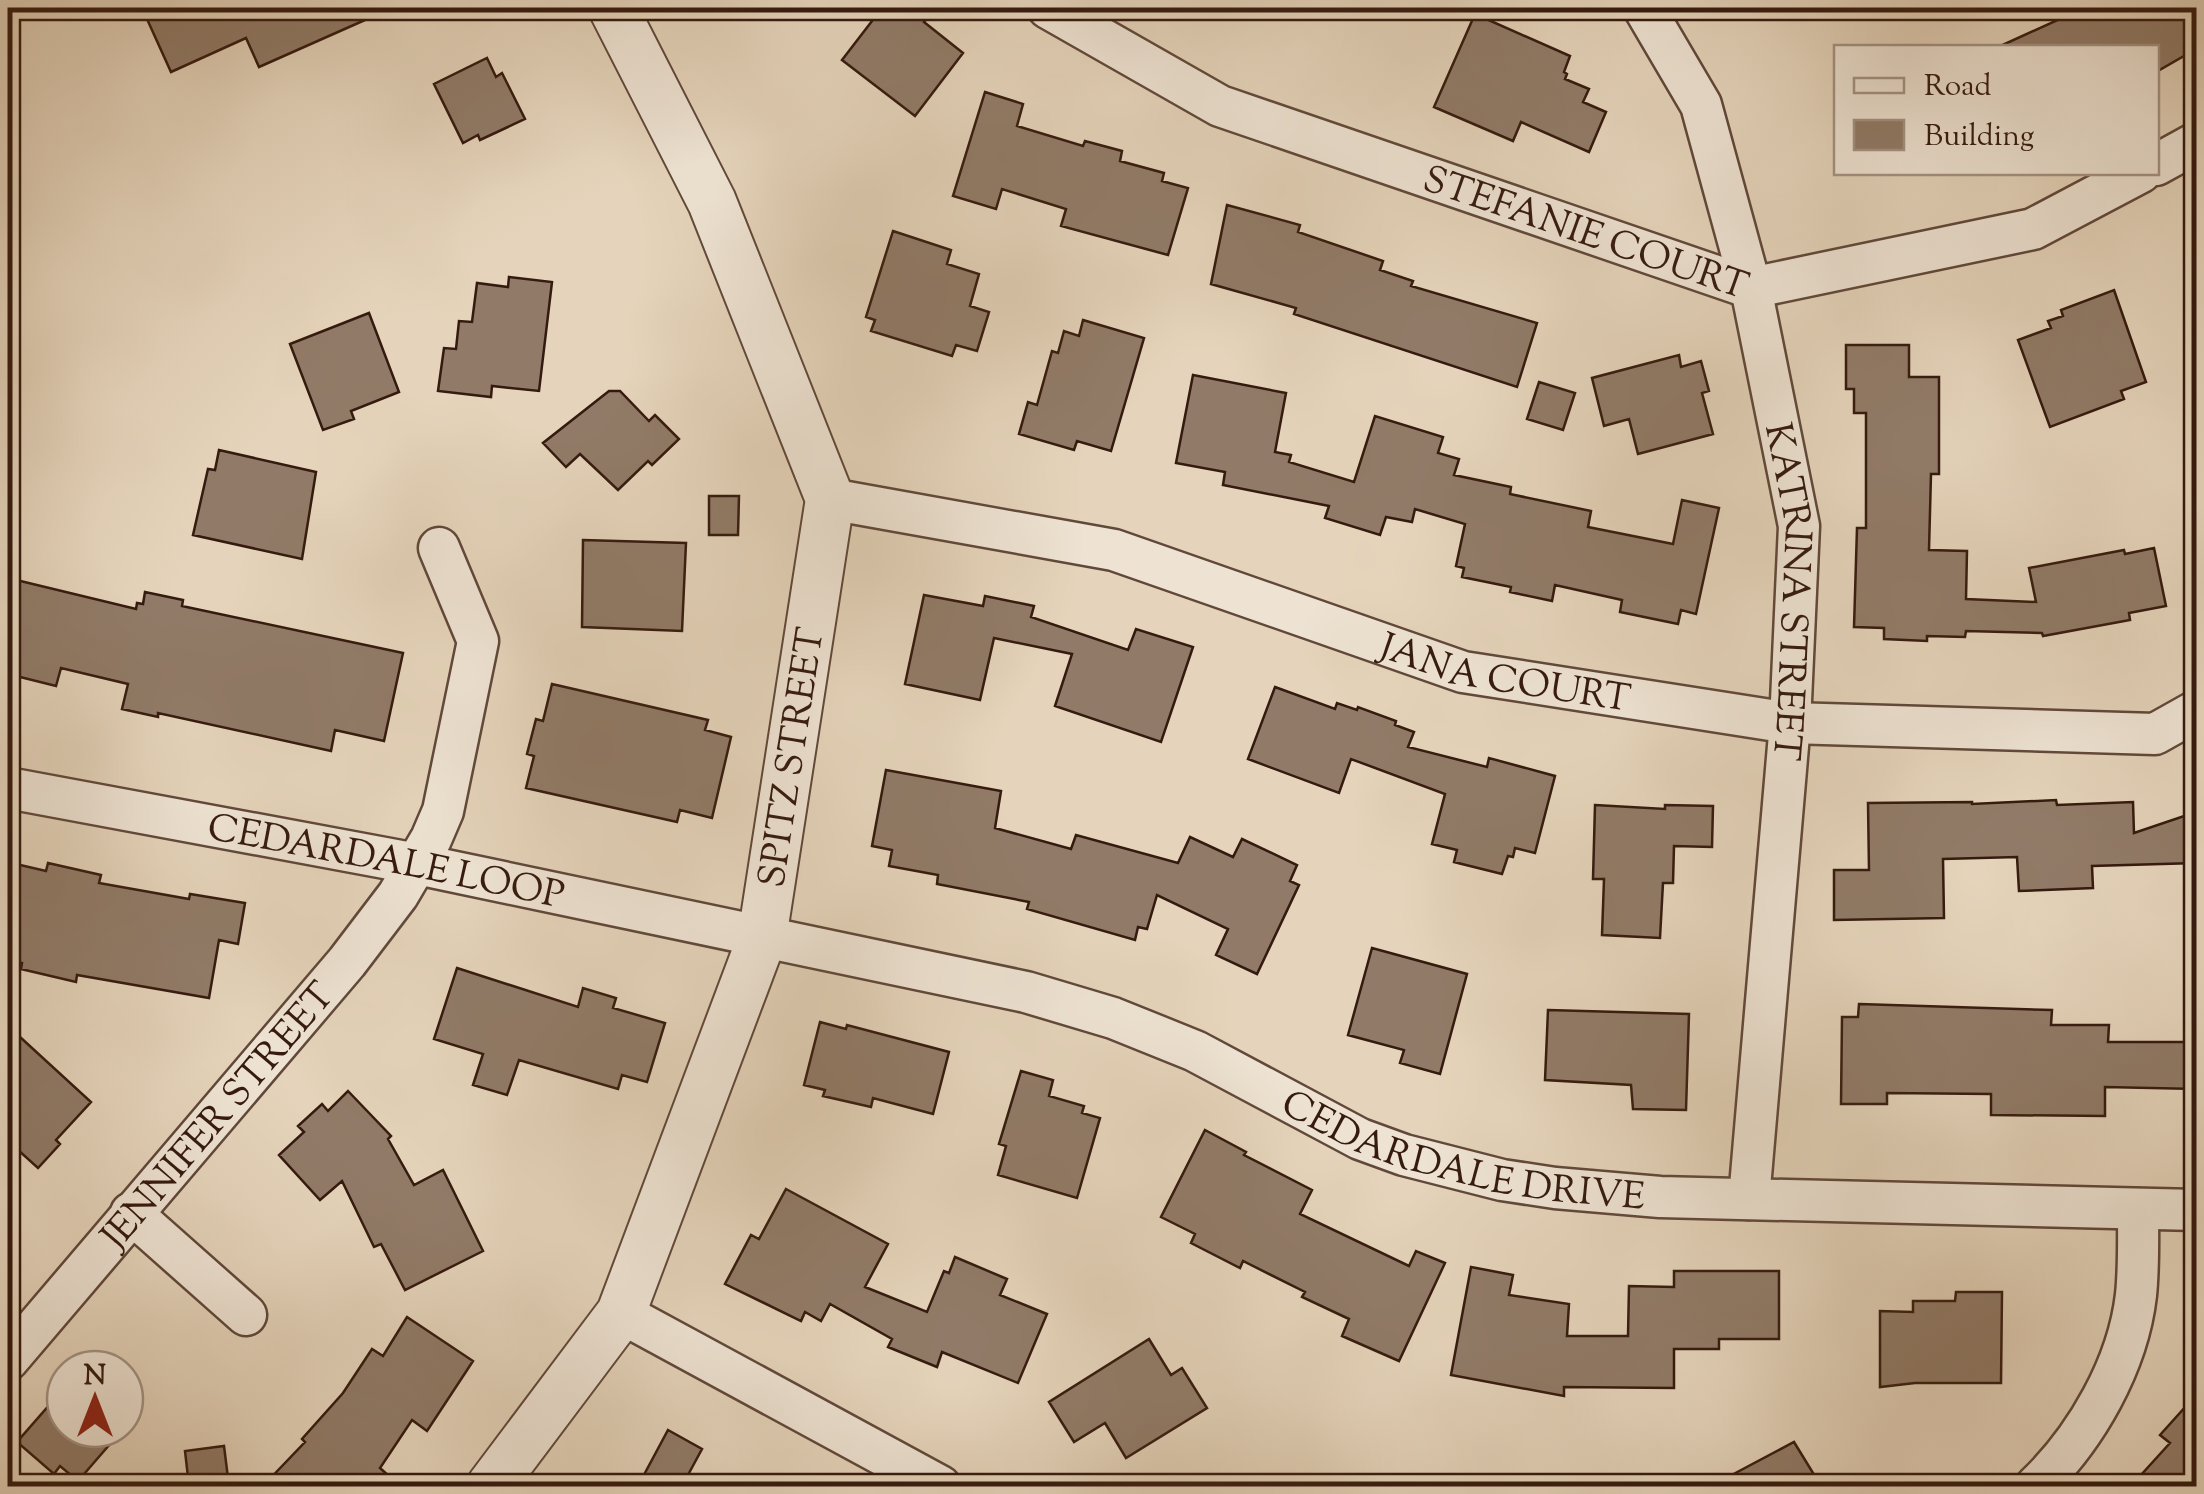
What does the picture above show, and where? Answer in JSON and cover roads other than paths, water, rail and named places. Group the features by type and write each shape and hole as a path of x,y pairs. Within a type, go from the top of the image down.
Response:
{"street":[{"path":"613,8 712,202 830,499"},
{"name":"STEFANIE COURT","path":"1048,8 1220,106 1751,288 2034,230 2136,175"},
{"name":"KATRINA STREET","path":"1644,8 1700,105 1751,288 1798,526 1790,722 1749,1199"},
{"path":"2159,162 2196,144"},
{"name":"JANA COURT","path":"830,499 1114,550 1463,672 1790,722 2155,734 2196,711"},
{"name":"SPITZ STREET","path":"491,1486 621,1313 762,938 830,499"},
{"name":"JENNIFER STREET","path":"8,1360 347,962 417,864 443,811 478,641 439,548"},
{"name":"CEDARDALE LOOP","path":"8,788 417,864 762,938"},
{"name":"CEDARDALE DRIVE","path":"762,938 978,981 1113,1018 1195,1051 1360,1138 1450,1168 1502,1180 1574,1190 1749,1199 2196,1210"},
{"path":"2036,1486 2085,1424 2118,1362 2136,1298 2138,1208"},
{"path":"131,1213 246,1315"},
{"path":"621,1313 940,1486"}]}
